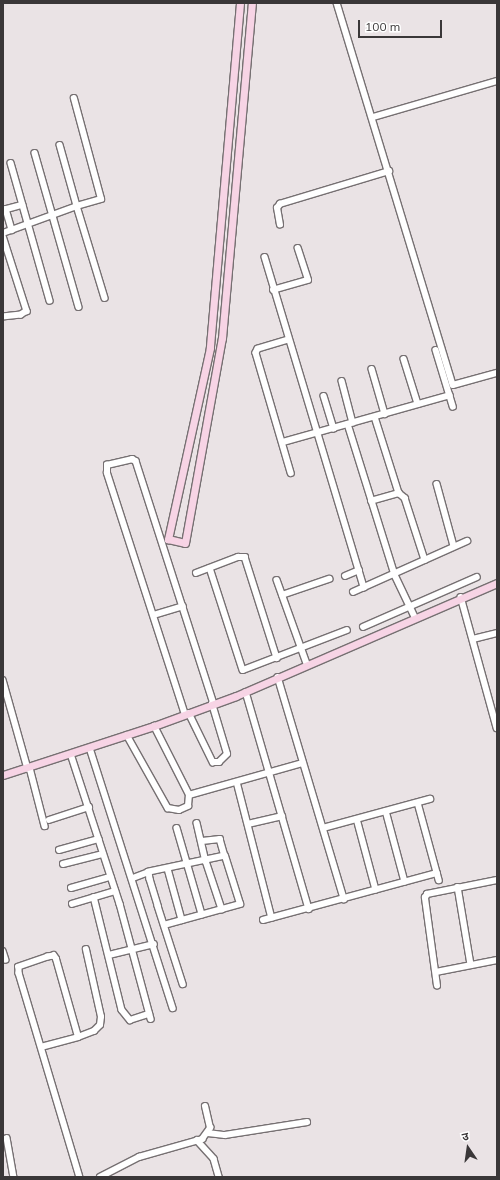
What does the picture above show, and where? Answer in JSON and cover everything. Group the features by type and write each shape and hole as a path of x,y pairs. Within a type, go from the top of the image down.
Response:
{"street":[{"path":"240,3 210,348 168,539 185,543 222,338 252,3"},
{"path":"337,3 390,171 453,385 497,373"},
{"path":"373,117 497,81"},
{"path":"3,317 20,315 26,311 3,234 53,214 99,200 102,197 74,99"},
{"path":"60,145 105,298"},
{"path":"35,154 78,307"},
{"path":"11,163 50,301"},
{"path":"280,225 277,212 280,204 390,171"},
{"path":"12,230 4,210 22,205"},
{"path":"273,290 308,280 298,249"},
{"path":"265,257 273,290 364,587"},
{"path":"288,340 258,349 256,353 291,473"},
{"path":"436,350 453,406"},
{"path":"404,359 418,404"},
{"path":"372,369 385,414"},
{"path":"342,381 350,424 371,501 395,575 415,617"},
{"path":"283,442 450,395"},
{"path":"324,396 334,428"},
{"path":"375,417 399,493 405,498 425,560"},
{"path":"132,459 136,461 183,606 227,754 220,762 213,762 187,714 107,473 107,466 132,459"},
{"path":"437,484 454,546"},
{"path":"371,501 399,493"},
{"path":"353,592 395,575 467,541"},
{"path":"196,573 238,557 245,557 277,658"},
{"path":"210,568 243,670 347,630"},
{"path":"345,576 359,570"},
{"path":"363,627 477,577"},
{"path":"282,595 329,579"},
{"path":"277,580 300,648 307,664"},
{"path":"3,775 90,748 246,692 461,597 497,583"},
{"path":"461,597 497,728"},
{"path":"154,615 183,606"},
{"path":"473,639 497,633"},
{"path":"278,677 344,899"},
{"path":"3,680 4,690 29,768 45,826"},
{"path":"246,692 309,909"},
{"path":"127,735 168,808 179,810 188,806 189,795 154,726"},
{"path":"90,748 133,878 173,1008"},
{"path":"71,754 115,891 150,1017 135,1020 127,1018 122,1010 94,897"},
{"path":"189,795 237,782 269,771 303,763"},
{"path":"237,782 272,918"},
{"path":"323,828 430,799"},
{"path":"418,803 439,880"},
{"path":"50,820 89,807"},
{"path":"386,811 405,882"},
{"path":"248,824 282,816"},
{"path":"357,819 376,890"},
{"path":"197,823 206,861 222,909"},
{"path":"178,828 202,914"},
{"path":"58,850 99,839"},
{"path":"164,924 240,904 220,839 202,841"},
{"path":"63,864 103,854"},
{"path":"133,878 150,872 225,856"},
{"path":"168,868 182,920"},
{"path":"150,872 164,924 183,984"},
{"path":"263,920 309,909 437,873"},
{"path":"71,888 110,877"},
{"path":"437,986 425,898 430,891 497,880"},
{"path":"458,886 471,966"},
{"path":"72,904 115,891"},
{"path":"109,955 154,944"},
{"path":"41,1047 78,1037 94,1031 100,1025 101,1017 86,950"},
{"path":"3,951 6,960"},
{"path":"78,1037 54,956 18,969 80,1177"},
{"path":"436,972 497,960"},
{"path":"100,1177 139,1157 197,1140 208,1133 210,1128 205,1107"},
{"path":"208,1133 225,1135 307,1122"},
{"path":"7,1138 14,1177"},
{"path":"197,1140 214,1160 219,1177"}]}
